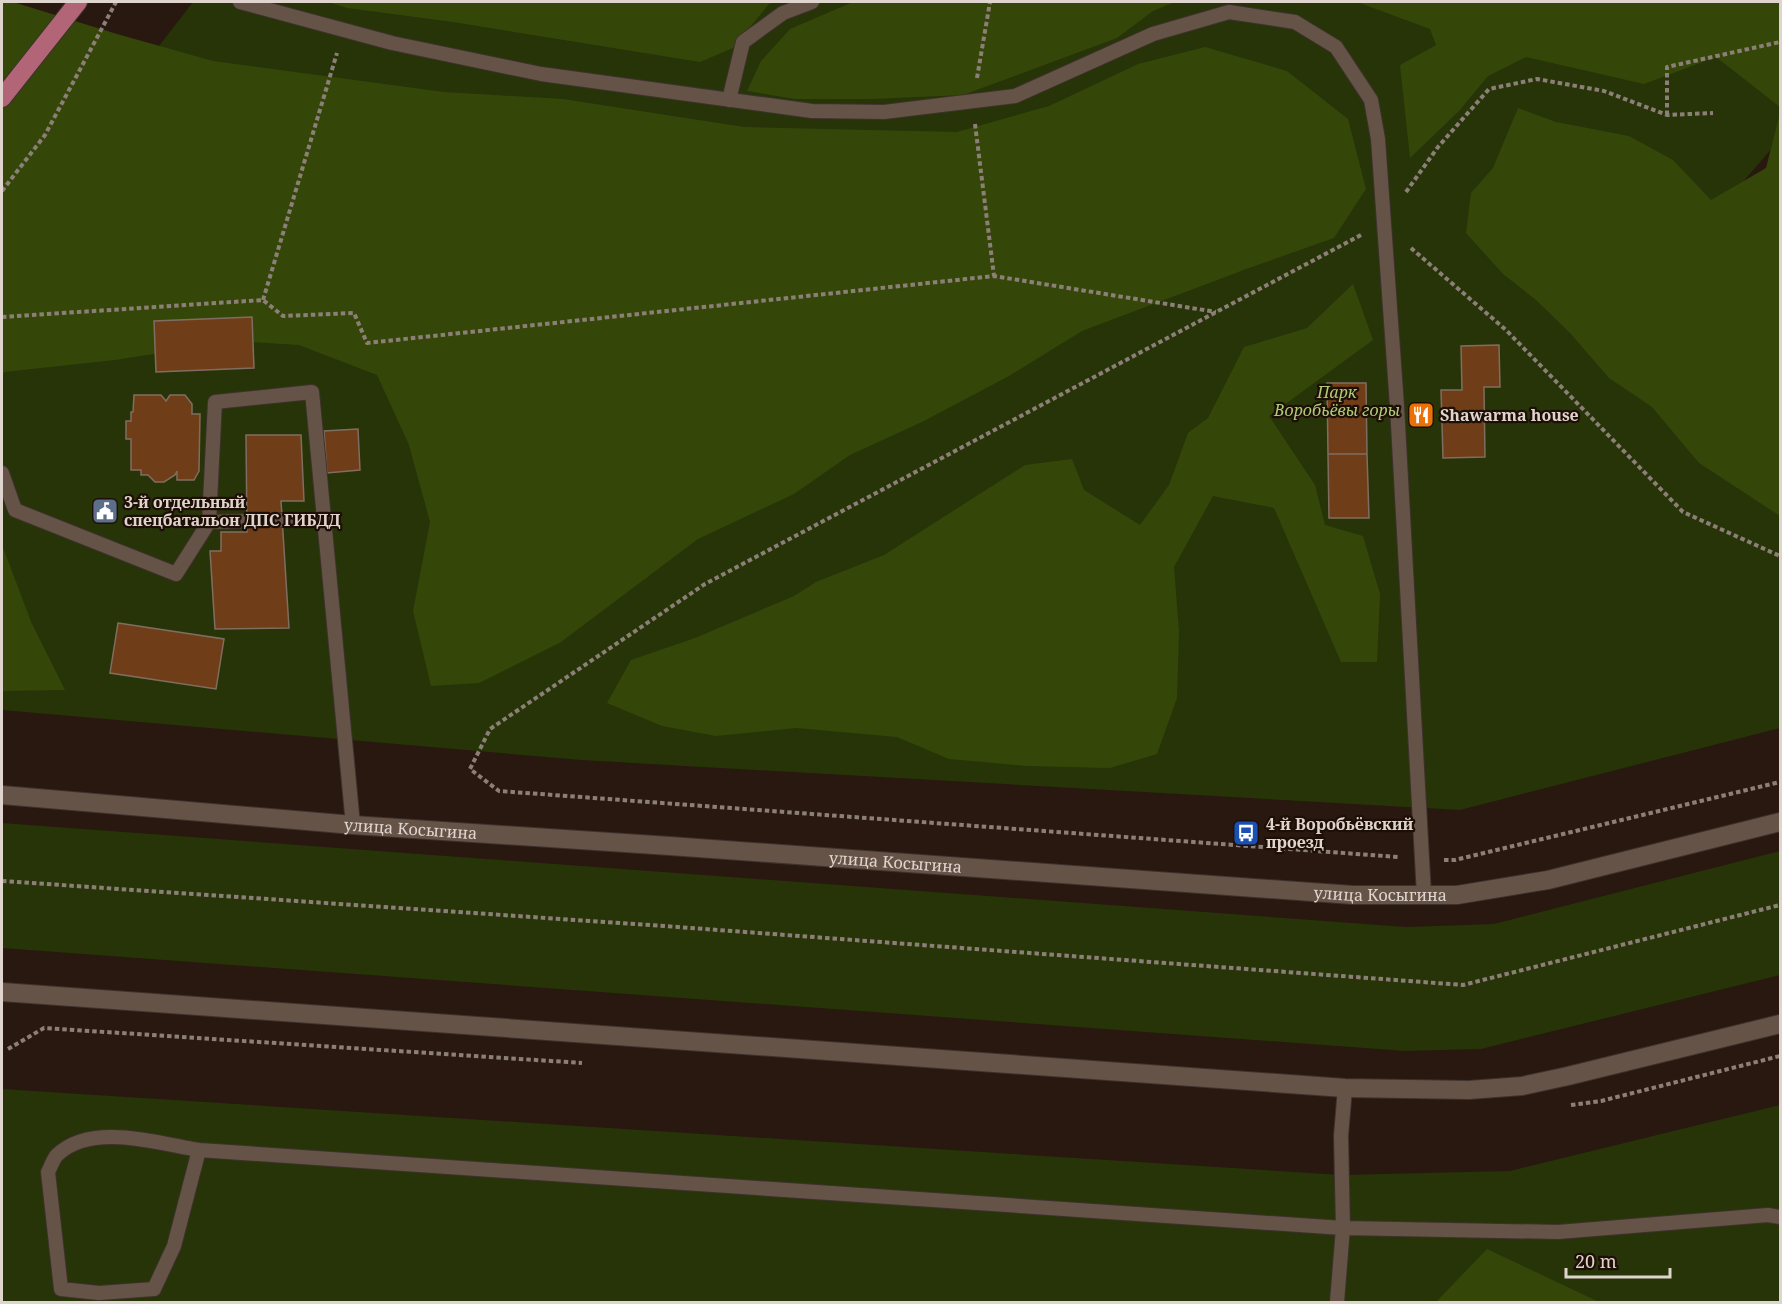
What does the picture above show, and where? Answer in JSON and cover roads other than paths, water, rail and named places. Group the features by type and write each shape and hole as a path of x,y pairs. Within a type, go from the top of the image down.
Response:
{"main road":[{"path":"2,98 72,9"},
{"name":"улица Косыгина","path":"2,795 353,825 694,847 1353,895 1457,895 1548,880 1780,822"},
{"path":"2,992 1345,1088 1424,1091 1521,1086 1780,1024"}],"lane":[{"path":"240,2 393,43 541,74 812,111 884,112 1015,96 1154,34 1229,12 1295,22 1336,47 1371,100 1378,139 1397,417 1424,895"},
{"path":"729,100 743,42 783,13 812,2"},
{"path":"2,473 15,510 176,574 209,522 215,402 312,392 353,825"},
{"path":"282,520 323,519"},
{"path":"209,522 247,521"},
{"path":"1337,1302 1343,1228 1341,1137 1345,1088"},
{"path":"199,1150 174,1246 156,1296 99,1293 61,1296 48,1172 56,1156 79,1141 109,1136 199,1150 1343,1228 1558,1232 1768,1215 1780,1217"}],"place":[{"name":"Shawarma house","path":"1421,415"},
{"name":"3-й отдельный спецбатальон ДПС ГИБДД","path":"105,511"},
{"name":"4-й Воробьёвский проезд","path":"1246,833"}],"park label":[{"name":"Парк Воробьёвы горы","path":"1337,401"}]}
